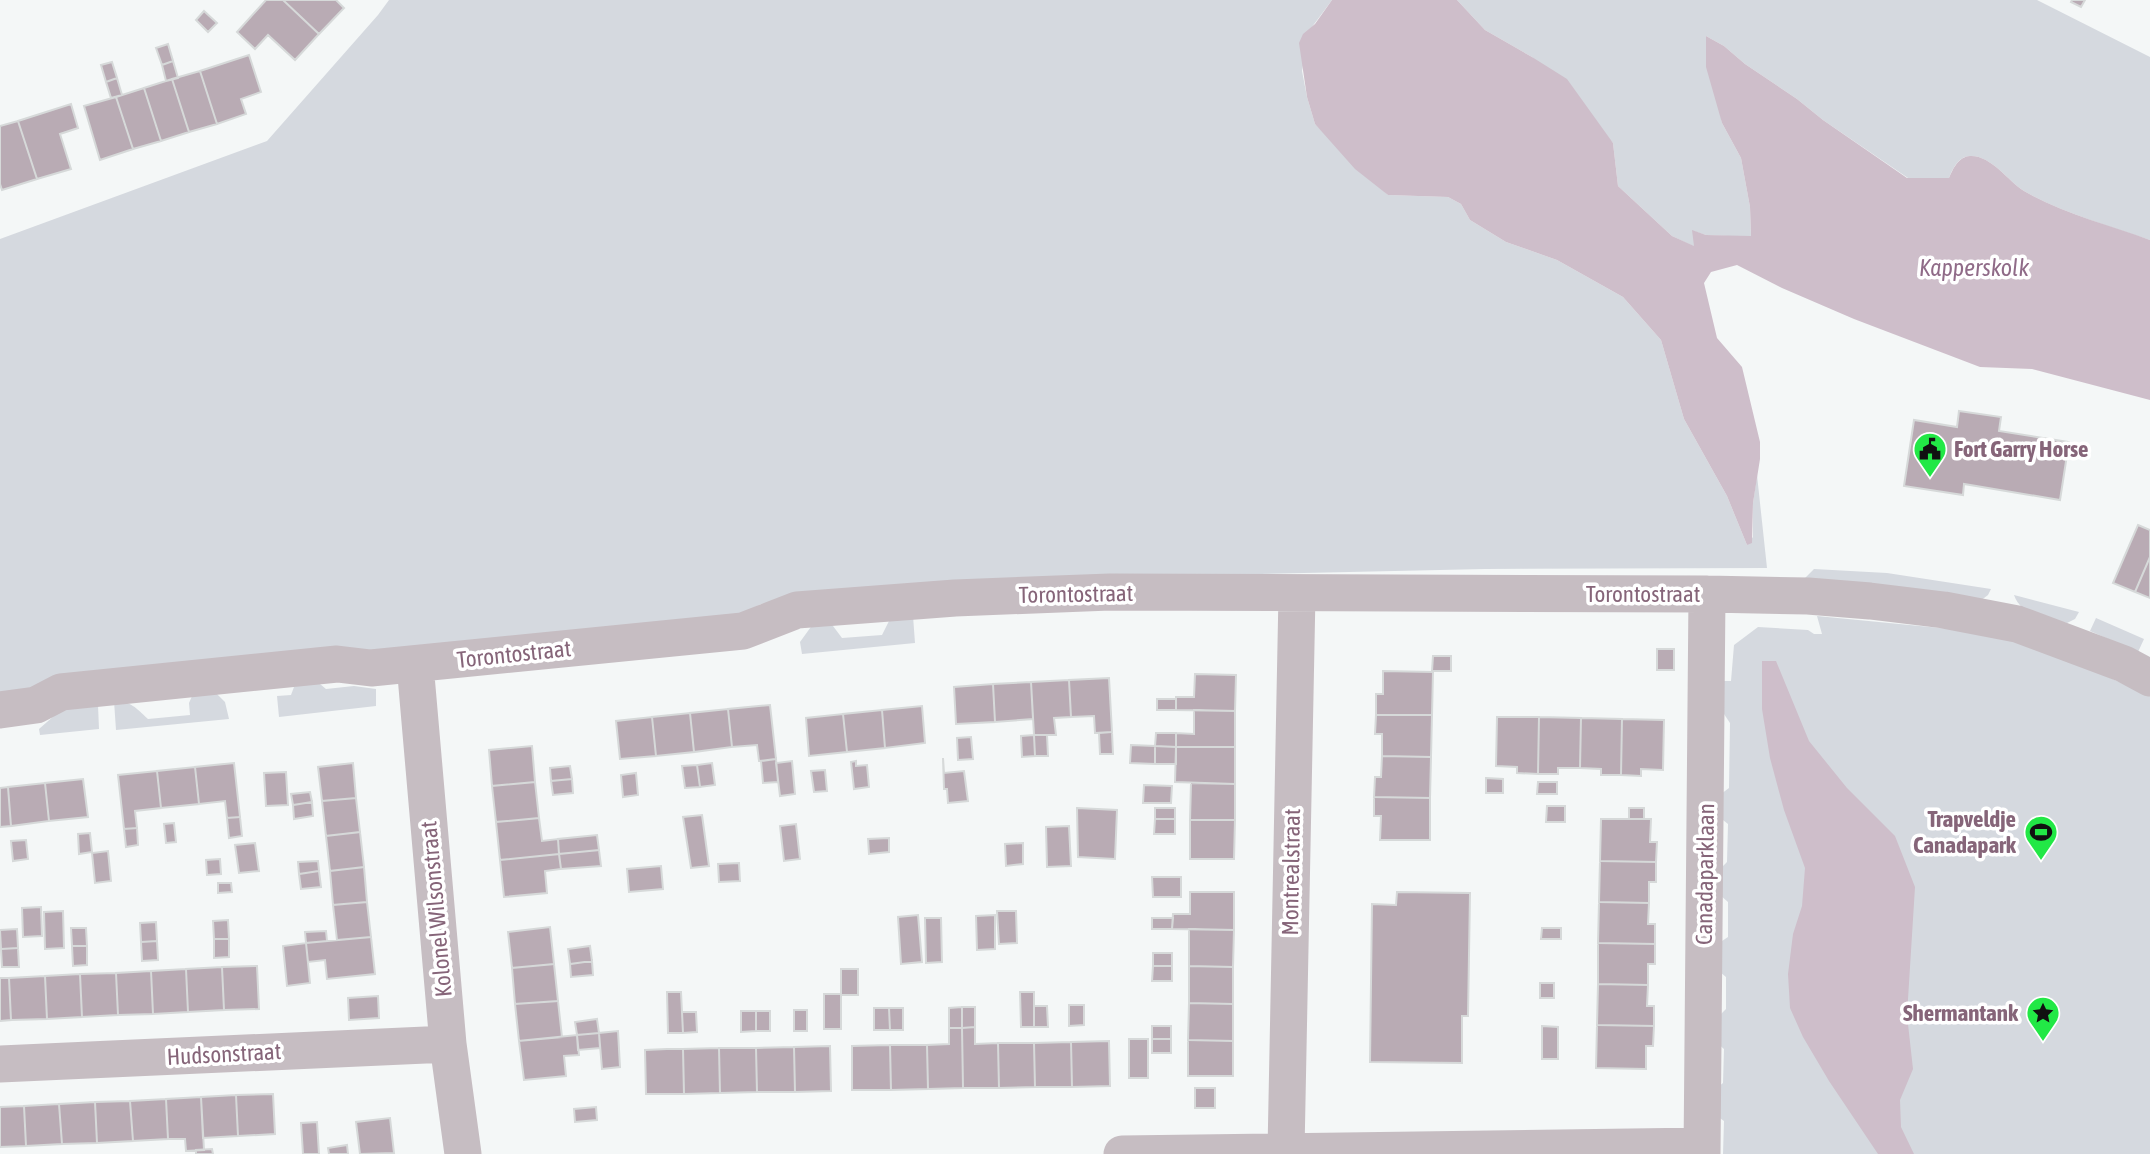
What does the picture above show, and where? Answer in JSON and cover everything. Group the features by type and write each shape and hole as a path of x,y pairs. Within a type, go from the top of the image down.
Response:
{"street":[{"name":"Torontostraat","path":"0,710 36,705 61,692 338,664 370,668 415,664 743,631 797,610 955,598 1110,592 1707,594 1808,596 1870,601 1944,610 2017,624 2124,664 2150,678"},
{"name":"Montrealstraat","path":"1286,1151 1297,594"},
{"name":"Canadaparklaan","path":"1702,1150 1707,594"},
{"name":"Kolonel Wilsonstraat","path":"415,664 448,1044 463,1154"},
{"name":"Hudsonstraat","path":"0,1064 448,1044"},
{"path":"1122,1154 1702,1150"}],"shaded area":[{"path":"389,0 1332,0 1309,31 1302,71 1315,124 1388,195 1448,197 1461,204 1470,220 1506,242 1557,260 1623,297 1661,340 1684,419 1727,496 1747,545 1753,537 1753,503 1757,475 1767,568 1485,569 1086,578 987,583 761,604 733,619 0,696 0,239 267,141"},
{"path":"1457,0 2037,0 2150,57 2150,240 2038,199 2018,187 1992,164 1978,157 1962,158 1949,178 1908,178 1823,120 1724,46 1706,36 1722,123 1741,158 1750,207 1751,237 1706,235 1693,231 1695,247 1672,236 1618,186 1613,143 1532,57 1485,30"},
{"path":"1814,569 1887,573 1991,589 1980,601 1801,582"},
{"path":"2014,595 2079,612 2075,619 2067,623 2043,618 2023,608"},
{"path":"913,616 915,643 802,654 800,642 813,624 830,622 842,638 882,635 890,619"},
{"path":"1817,616 1971,631 2042,647 2150,696 2150,1154 1723,1154 1724,1121 1717,1116 1717,1088 1723,1083 1724,1049 1717,1043 1718,1017 1726,1009 1726,977 1720,972 1722,941 1728,937 1728,902 1720,895 1720,869 1727,862 1728,824 1718,816 1721,794 1729,788 1730,723 1720,708 1721,681 1731,681 1734,645 1758,627 1808,630 1814,634 1822,634"},
{"path":"2096,618 2144,639 2138,652 2090,631"},
{"path":"306,682 320,684 326,689 354,686 376,689 376,706 279,717 277,696 291,695 294,687"},
{"path":"216,693 225,702 229,719 116,730 114,701 129,704 148,719 190,715 189,703 193,694"},
{"path":"98,705 99,729 40,735 39,729 63,708"}],"water":[{"name":"Kapperskolk","path":"1332,0 1457,0 1485,30 1567,79 1613,143 1618,186 1672,236 1694,246 1692,230 1706,235 1751,236 1750,207 1741,158 1722,123 1706,67 1706,36 1724,46 1745,64 1907,178 1949,178 1956,164 1962,159 1978,157 1992,164 2018,187 2038,199 2150,240 2150,400 2032,369 1980,367 1854,319 1737,265 1711,272 1704,283 1717,338 1742,367 1760,442 1753,503 1752,543 1747,545 1727,496 1684,419 1661,340 1623,297 1557,260 1506,242 1470,220 1461,204 1448,197 1388,195 1355,169 1315,124 1307,97 1299,43 1303,34 1315,24"},
{"path":"1762,661 1776,661 1809,741 1847,788 1895,836 1915,887 1907,1015 1913,1069 1900,1100 1901,1127 1914,1154 1878,1154 1829,1081 1803,1037 1790,1008 1788,974 1793,934 1802,906 1805,868 1784,810 1770,758 1762,709"}],"building":[{"path":"266,0 283,0 319,34 295,60 268,35 255,49 237,32"},
{"path":"283,0 336,0 344,8 319,34"},
{"path":"2085,0 2081,7 2071,2"},
{"path":"204,11 217,23 208,32 196,20"},
{"path":"168,44 173,61 162,65 156,48"},
{"path":"249,55 261,92 241,99 246,114 217,124 200,71"},
{"path":"173,61 178,78 166,81 162,65"},
{"path":"112,62 117,78 106,82 101,65"},
{"path":"200,71 217,124 189,132 172,79"},
{"path":"117,78 122,95 111,98 106,82"},
{"path":"172,79 189,132 161,141 144,88"},
{"path":"144,88 161,141 133,149 116,97"},
{"path":"116,97 133,149 100,160 84,106"},
{"path":"71,104 78,128 60,134 71,169 37,179 18,121"},
{"path":"18,121 37,179 2,190 0,126"},
{"path":"1959,411 2001,417 1999,431 2069,442 2060,500 1964,484 1963,495 1904,486 1914,420 1957,427"},
{"path":"2138,525 2150,530 2150,557 2135,592 2113,583"},
{"path":"2150,557 2150,598 2135,592"},
{"path":"1657,649 1674,649 1674,670 1657,670"},
{"path":"1433,656 1451,656 1451,671 1432,671"},
{"path":"1383,671 1433,672 1432,715 1376,715 1376,694 1383,694"},
{"path":"1195,674 1236,675 1235,711 1176,710 1176,697 1194,697"},
{"path":"1109,678 1112,732 1095,733 1094,716 1071,717 1069,680"},
{"path":"1069,680 1071,717 1054,718 1056,735 1034,735 1031,682"},
{"path":"1031,682 1033,719 995,722 993,684"},
{"path":"993,684 995,722 956,724 954,687"},
{"path":"1157,699 1176,699 1176,710 1157,710"},
{"path":"770,705 776,759 759,761 757,745 732,747 728,709"},
{"path":"922,706 925,743 885,748 882,710"},
{"path":"728,709 732,747 694,752 690,713"},
{"path":"882,710 885,748 847,752 843,714"},
{"path":"1194,710 1235,711 1235,747 1176,747 1176,733 1194,734"},
{"path":"690,713 694,752 656,756 652,717"},
{"path":"843,714 847,752 809,756 806,718"},
{"path":"1376,715 1432,715 1431,757 1382,756 1382,734 1375,734"},
{"path":"652,717 656,756 620,759 616,721"},
{"path":"1497,717 1539,717 1538,774 1517,773 1517,767 1496,766"},
{"path":"1539,717 1581,718 1580,768 1558,768 1558,774 1538,774"},
{"path":"1581,718 1622,719 1621,775 1601,775 1601,769 1580,768"},
{"path":"1622,719 1664,720 1663,770 1641,769 1641,776 1621,775"},
{"path":"1112,732 1113,754 1100,754 1099,733"},
{"path":"1156,733 1176,733 1176,747 1155,746"},
{"path":"1034,735 1035,756 1022,757 1021,736"},
{"path":"1034,735 1047,735 1048,756 1035,756"},
{"path":"971,737 973,759 958,760 957,738"},
{"path":"1131,745 1155,746 1155,764 1130,763"},
{"path":"532,746 535,782 492,786 489,750"},
{"path":"1155,746 1176,747 1176,764 1155,764"},
{"path":"1176,747 1235,747 1235,784 1175,782"},
{"path":"1382,756 1431,757 1430,798 1374,797 1375,777 1381,777"},
{"path":"943,758 944,773 964,771 968,801 948,803 947,789 944,789"},
{"path":"776,759 778,782 763,783 761,761"},
{"path":"792,761 795,794 780,796 776,763"},
{"path":"856,761 856,766 867,765 869,787 854,789 851,762"},
{"path":"234,763 240,817 227,818 225,801 199,804 195,767"},
{"path":"353,763 356,798 322,801 318,767"},
{"path":"712,763 715,785 700,787 697,765"},
{"path":"697,765 700,787 685,788 682,766"},
{"path":"570,766 572,779 551,781 550,768"},
{"path":"195,767 199,804 161,808 157,771"},
{"path":"825,770 827,791 814,792 811,771"},
{"path":"157,771 161,808 135,811 137,828 124,829 118,775"},
{"path":"286,772 288,805 266,806 264,773"},
{"path":"636,773 638,795 623,797 621,775"},
{"path":"1486,778 1503,779 1503,793 1486,793"},
{"path":"83,779 88,817 49,821 45,783"},
{"path":"572,779 573,793 553,795 551,781"},
{"path":"535,782 539,818 496,822 492,786"},
{"path":"1538,782 1557,782 1557,794 1537,794"},
{"path":"45,783 49,821 11,826 8,787"},
{"path":"1191,783 1235,784 1235,820 1190,820"},
{"path":"1144,785 1172,786 1171,803 1143,803"},
{"path":"8,787 11,826 0,827 0,788"},
{"path":"310,792 312,802 293,805 291,794"},
{"path":"1374,797 1430,798 1430,840 1380,840 1381,816 1374,816"},
{"path":"356,798 360,832 326,836 322,801"},
{"path":"312,802 313,816 294,819 293,805"},
{"path":"1547,806 1565,806 1565,822 1546,822"},
{"path":"1077,808 1117,810 1115,859 1078,857"},
{"path":"1155,808 1175,808 1175,819 1155,819"},
{"path":"1629,808 1644,808 1644,819 1629,819"},
{"path":"702,815 709,866 691,868 683,817"},
{"path":"240,817 242,836 229,838 227,818"},
{"path":"539,818 542,841 558,839 559,854 500,860 496,822"},
{"path":"1155,819 1175,819 1175,834 1154,834"},
{"path":"1601,819 1651,819 1650,842 1657,842 1656,862 1600,861"},
{"path":"1190,820 1235,820 1234,859 1190,859"},
{"path":"174,823 176,842 166,843 164,824"},
{"path":"796,824 800,859 784,861 780,826"},
{"path":"1069,826 1071,866 1047,867 1046,827"},
{"path":"137,828 138,845 126,847 124,829"},
{"path":"360,832 364,867 330,871 326,836"},
{"path":"90,833 92,852 79,854 78,834"},
{"path":"597,835 599,850 559,854 558,839"},
{"path":"889,838 889,852 869,854 868,839"},
{"path":"26,840 28,859 13,861 11,841"},
{"path":"255,843 259,871 239,873 235,845"},
{"path":"1023,843 1023,864 1006,866 1005,844"},
{"path":"599,850 601,866 561,869 559,854"},
{"path":"108,851 111,881 95,883 92,853"},
{"path":"559,854 561,869 545,871 547,893 504,897 500,860"},
{"path":"220,859 221,874 207,875 206,860"},
{"path":"318,861 319,871 299,874 298,862"},
{"path":"1600,861 1656,862 1656,882 1649,882 1649,903 1599,902"},
{"path":"739,863 740,881 719,882 718,864"},
{"path":"661,866 663,889 629,892 627,869"},
{"path":"364,867 367,902 333,905 330,871"},
{"path":"319,871 321,887 301,889 299,874"},
{"path":"1152,877 1181,877 1181,897 1153,897"},
{"path":"218,883 231,883 232,892 218,893"},
{"path":"1190,892 1234,892 1234,930 1172,929 1173,914 1190,914"},
{"path":"1397,892 1470,893 1468,1016 1462,1016 1462,1063 1370,1062 1372,904 1396,905"},
{"path":"367,902 371,937 337,940 333,905"},
{"path":"1599,902 1649,903 1648,924 1655,924 1655,944 1598,943"},
{"path":"41,907 42,936 23,937 22,908"},
{"path":"63,911 64,948 45,949 44,912"},
{"path":"997,911 1016,911 1017,943 999,944"},
{"path":"918,915 922,962 901,964 898,917"},
{"path":"995,915 995,949 977,950 976,916"},
{"path":"925,918 941,918 942,962 926,963"},
{"path":"1152,918 1173,918 1172,929 1152,929"},
{"path":"228,920 229,939 214,939 213,921"},
{"path":"156,922 157,941 141,942 140,923"},
{"path":"550,927 554,964 512,968 508,932"},
{"path":"71,928 86,928 87,946 72,946"},
{"path":"1542,928 1561,928 1561,939 1541,939"},
{"path":"17,929 18,948 1,949 0,930"},
{"path":"1189,929 1234,930 1233,967 1189,966"},
{"path":"326,931 327,941 306,943 305,932"},
{"path":"371,937 375,974 327,979 325,960 308,962 306,943"},
{"path":"214,939 229,939 229,957 214,958"},
{"path":"157,941 158,960 142,961 141,942"},
{"path":"306,943 310,983 287,986 283,946"},
{"path":"1598,943 1655,944 1655,964 1648,964 1648,985 1598,984"},
{"path":"72,946 87,946 87,965 73,966"},
{"path":"590,946 592,961 570,964 568,949"},
{"path":"18,948 19,967 2,967 1,949"},
{"path":"1153,953 1172,953 1172,966 1153,966"},
{"path":"592,961 593,975 571,977 570,964"},
{"path":"554,964 558,1001 515,1004 512,968"},
{"path":"257,966 259,1009 224,1010 222,967"},
{"path":"1153,966 1172,966 1172,981 1152,981"},
{"path":"1189,966 1233,967 1233,1004 1189,1003"},
{"path":"222,967 224,1010 188,1012 186,969"},
{"path":"186,969 188,1012 153,1014 151,971"},
{"path":"841,969 858,969 858,995 841,995"},
{"path":"151,971 153,1014 118,1015 116,973"},
{"path":"116,973 118,1015 82,1017 80,974"},
{"path":"80,974 82,1017 47,1019 45,976"},
{"path":"45,976 47,1019 11,1020 9,978"},
{"path":"0,978 9,978 11,1020 0,1021"},
{"path":"1540,983 1554,983 1554,998 1540,998"},
{"path":"1598,984 1648,985 1647,1006 1654,1006 1654,1026 1597,1025"},
{"path":"667,992 681,992 683,1033 668,1033"},
{"path":"1020,992 1034,992 1034,1027 1021,1027"},
{"path":"824,994 841,994 841,1029 824,1029"},
{"path":"378,996 379,1018 349,1020 348,998"},
{"path":"558,1001 562,1037 519,1041 515,1004"},
{"path":"1189,1003 1233,1004 1233,1041 1188,1040"},
{"path":"1069,1005 1084,1005 1084,1025 1069,1026"},
{"path":"1034,1006 1047,1006 1048,1027 1034,1027"},
{"path":"962,1007 975,1007 975,1027 962,1028"},
{"path":"962,1007 962,1028 949,1028 949,1008"},
{"path":"874,1008 889,1008 890,1030 874,1030"},
{"path":"889,1008 903,1008 903,1030 890,1030"},
{"path":"794,1010 807,1010 807,1031 794,1031"},
{"path":"741,1011 756,1011 756,1031 741,1032"},
{"path":"756,1011 770,1011 770,1031 756,1031"},
{"path":"682,1012 696,1012 697,1032 683,1033"},
{"path":"597,1019 599,1033 577,1035 575,1022"},
{"path":"1597,1025 1654,1026 1653,1046 1646,1046 1646,1069 1596,1068"},
{"path":"1152,1026 1171,1026 1171,1039 1152,1039"},
{"path":"1542,1026 1558,1027 1558,1059 1542,1059"},
{"path":"975,1027 975,1044 998,1043 999,1088 963,1088 962,1028"},
{"path":"949,1028 962,1028 963,1088 928,1089 927,1045 949,1044"},
{"path":"618,1031 620,1067 602,1069 599,1033"},
{"path":"599,1033 600,1048 578,1050 577,1035"},
{"path":"577,1035 579,1055 564,1056 566,1076 524,1080 519,1041"},
{"path":"1129,1039 1148,1039 1148,1078 1129,1078"},
{"path":"1152,1039 1171,1039 1171,1053 1152,1053"},
{"path":"1188,1040 1233,1041 1233,1076 1188,1076"},
{"path":"1109,1041 1110,1086 1072,1087 1071,1042"},
{"path":"1071,1042 1072,1087 1035,1087 1034,1043"},
{"path":"998,1043 1034,1043 1035,1087 999,1088"},
{"path":"890,1045 927,1045 928,1089 891,1090"},
{"path":"890,1045 891,1090 852,1090 852,1046"},
{"path":"830,1046 831,1091 795,1092 794,1047"},
{"path":"794,1047 795,1092 757,1092 756,1048"},
{"path":"719,1048 756,1048 757,1092 720,1093"},
{"path":"719,1048 720,1093 684,1094 683,1049"},
{"path":"683,1049 684,1094 646,1094 645,1050"},
{"path":"1195,1088 1215,1088 1215,1108 1195,1108"},
{"path":"273,1094 275,1134 238,1136 236,1095"},
{"path":"236,1095 238,1136 203,1138 201,1097"},
{"path":"201,1097 204,1150 186,1151 185,1139 168,1139 166,1099"},
{"path":"166,1099 168,1139 133,1141 130,1101"},
{"path":"130,1101 133,1141 97,1143 95,1102"},
{"path":"95,1102 97,1143 62,1144 59,1104"},
{"path":"59,1104 62,1144 26,1146 24,1106"},
{"path":"24,1106 26,1146 0,1147 0,1107"},
{"path":"596,1107 597,1120 575,1122 574,1109"},
{"path":"390,1118 394,1153 360,1154 356,1122"},
{"path":"317,1122 319,1154 303,1154 301,1123"},
{"path":"347,1145 348,1154 329,1154 328,1148"},
{"path":"212,1149 213,1154 196,1154 196,1150"}],"place":[{"name":"Fort Garry Horse","path":"1930,479"},
{"name":"Trapveldje Canadapark","path":"2041,862"},
{"name":"Shermantank","path":"2043,1043"}]}
